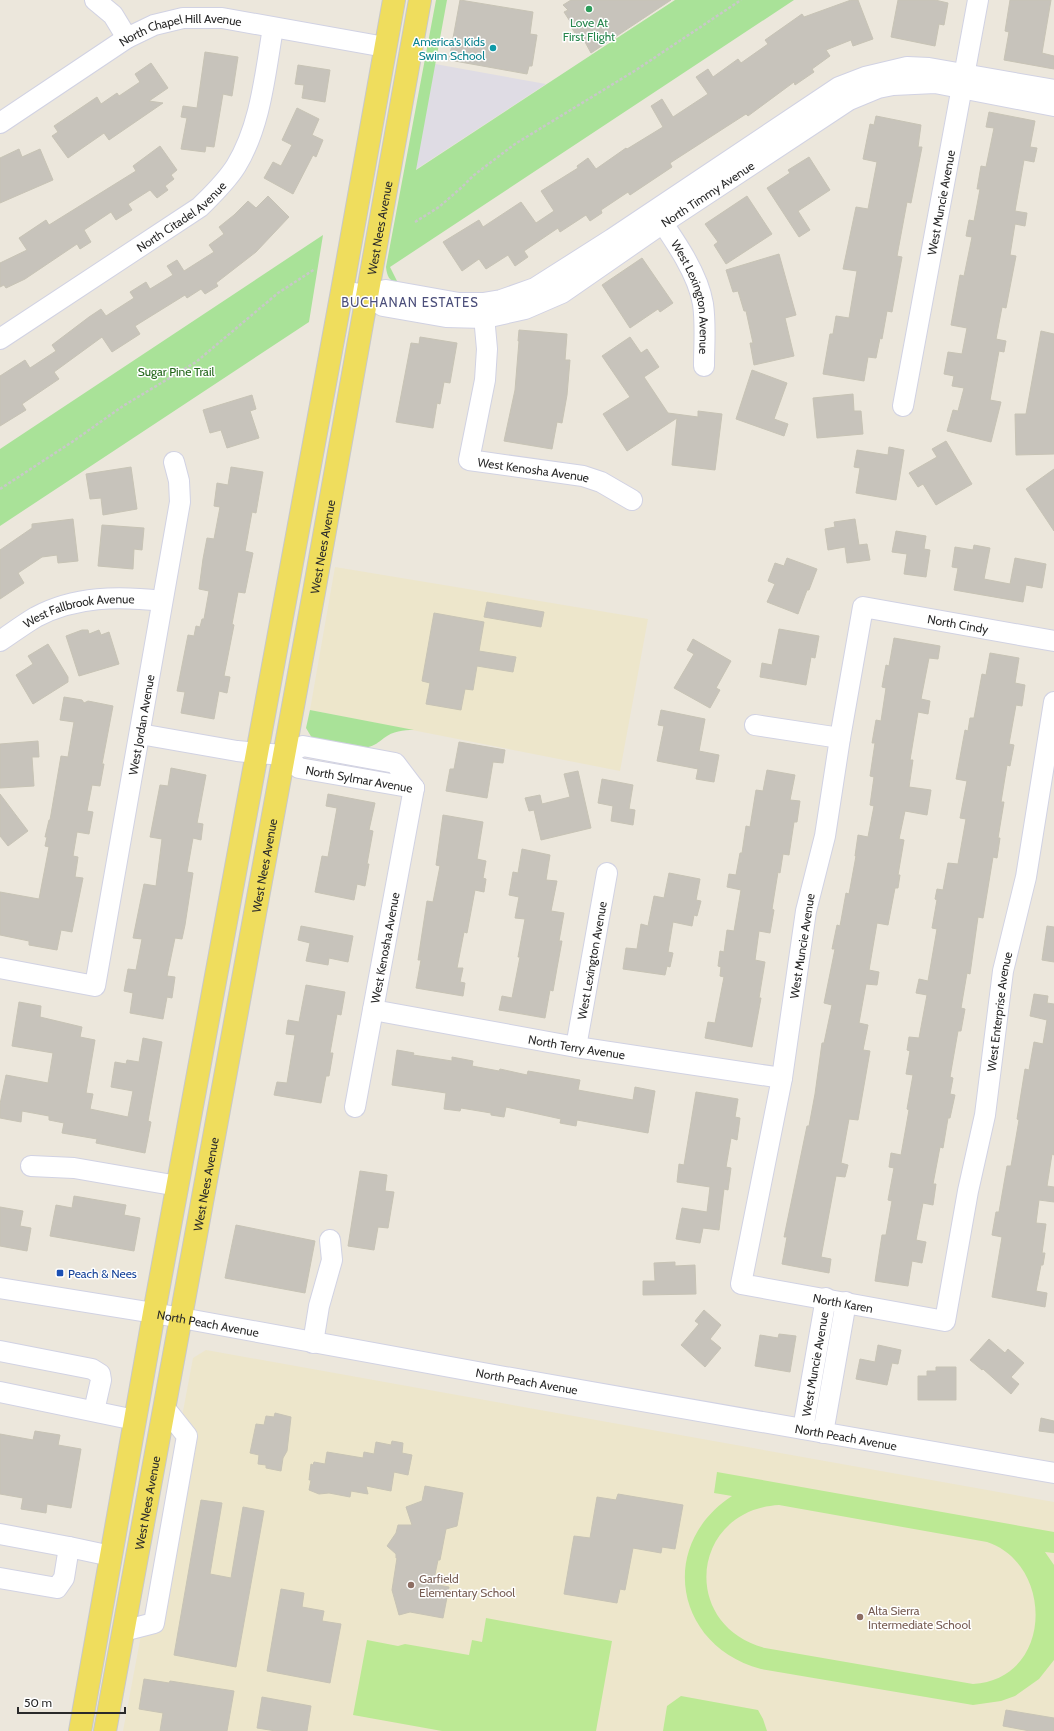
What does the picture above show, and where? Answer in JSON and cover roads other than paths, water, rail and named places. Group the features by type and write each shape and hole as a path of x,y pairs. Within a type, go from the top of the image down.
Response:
{"main road":[{"name":"West Nees Avenue","path":"80,1731 154,1313 394,0"},
{"name":"West Nees Avenue","path":"105,1731 284,755 420,0"},
{"path":"384,200 382,141 396,67 392,55 385,47"}],"street":[{"path":"95,0 113,15 127,38"},
{"name":"West Muncie Avenue","path":"903,406 978,0"},
{"name":"North Chapel Hill Avenue","path":"0,124 127,38 154,25 183,18 222,18 385,47"},
{"name":"North Citadel Avenue","path":"0,339 200,207 221,186 236,166 248,142 257,116 273,28"},
{"name":"North Timmy Avenue","path":"342,291 367,296 382,306 446,317 484,310 525,309 562,293 659,217 849,100 863,94 878,88 906,84 963,81 1054,90"},
{"name":"North Timmy Avenue","path":"963,81 1054,106"},
{"name":"West Lexington Avenue","path":"659,217 688,264 703,303 705,329 704,366"},
{"name":"West Kenosha Avenue","path":"484,310 487,349 485,380 469,460 583,476 601,482 632,500"},
{"name":"West Jordan Avenue","path":"0,968 94,986 140,734 180,502 179,481 174,462"},
{"name":"West Fallbrook Avenue","path":"0,641 36,617 59,607 80,601 138,598 162,601"},
{"name":"West Muncie Avenue","path":"741,1284 782,1078 806,911 826,836 840,738 863,607"},
{"name":"North Cindy","path":"863,607 1054,641"},
{"name":"West Enterprise Avenue","path":"945,1321 968,1191 985,1115 1003,971 1026,877 1054,702"},
{"path":"755,724 840,738"},
{"path":"140,734 237,751 284,755"},
{"name":"North Sylmar Avenue","path":"284,755 299,768 414,788"},
{"name":"West Kenosha Avenue","path":"355,1107 414,788"},
{"name":"West Lexington Avenue","path":"576,1047 607,873"},
{"name":"North Terry Avenue","path":"373,1010 576,1047 782,1078"},
{"path":"31,1166 74,1168 178,1186"},
{"path":"313,1343 319,1306 332,1260 330,1240"},
{"name":"North Karen","path":"741,1284 826,1298 945,1321"},
{"name":"North Peach Avenue","path":"0,1288 154,1313 313,1343 1054,1473"},
{"name":"West Muncie Avenue","path":"803,1429 826,1298"},
{"name":"West Muncie Avenue","path":"823,1433 846,1302"},
{"path":"0,1351 92,1369 100,1374 101,1380 94,1412"},
{"path":"0,1392 135,1420"},
{"path":"123,1631 154,1623 187,1436 164,1407"},
{"path":"0,1534 111,1556"},
{"path":"0,1578 56,1588 64,1578 69,1548"}],"place":[{"name":"Love At First Flight","path":"589,9"},
{"name":"America's Kids Swim School","path":"493,48"},
{"name":"Peach & Nees","path":"60,1273"},
{"name":"Garfield Elementary School","path":"411,1585"},
{"name":"Alta Sierra Intermediate School","path":"860,1617"}],"district":[{"name":"BUCHANAN ESTATES","path":"410,302"}],"park label":[{"name":"Sugar Pine Trail","path":"176,371"}]}
